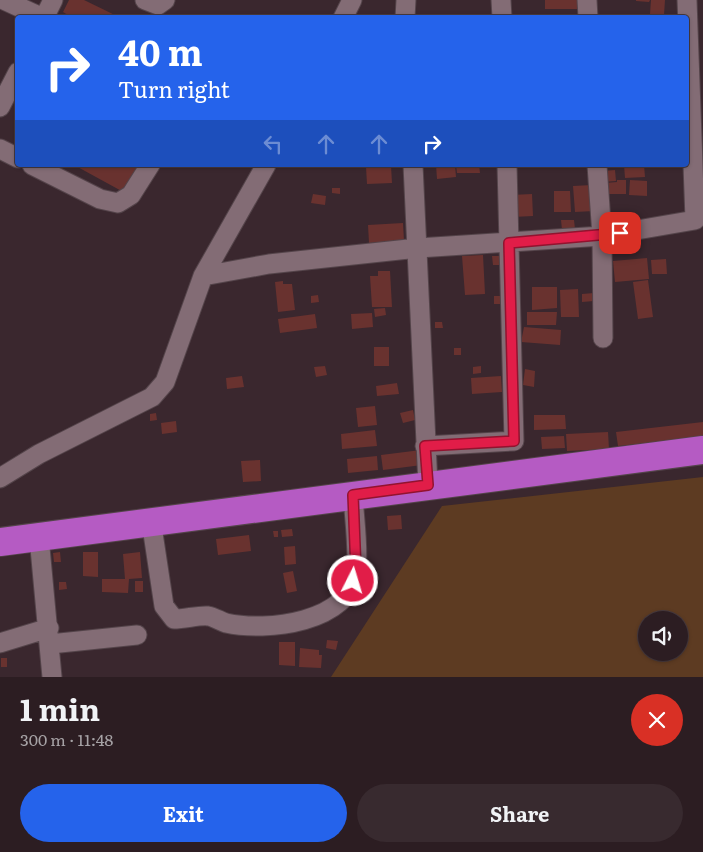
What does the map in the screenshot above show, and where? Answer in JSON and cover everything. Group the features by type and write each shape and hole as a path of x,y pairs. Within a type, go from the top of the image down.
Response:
{"highway":[{"path":"0,542 151,520 703,450"}],"street":[{"path":"4,0 37,15"},
{"path":"45,15 52,0"},
{"path":"146,0 158,4 165,0"},
{"path":"344,15 352,0"},
{"path":"405,15 406,0"},
{"path":"501,0 502,15"},
{"path":"587,0 588,15"},
{"path":"687,0 688,15"},
{"path":"203,276 269,264 418,248 602,236 695,220 689,55"},
{"path":"0,107 12,77"},
{"path":"0,149 15,156"},
{"path":"36,167 100,199 118,203 132,195 149,167"},
{"path":"0,478 38,454 152,397 165,382 203,276 265,167"},
{"path":"413,167 428,485"},
{"path":"425,446 514,441 507,167"},
{"path":"597,167 602,236 603,338"},
{"path":"151,520 164,606 174,618 188,619 208,616 225,623 263,626 296,622 338,606 350,591 356,571 353,495"},
{"path":"40,537 50,636 52,677"},
{"path":"0,643 50,636 136,636"}],"shaded area":[{"path":"703,477 703,677 331,677 442,506"}],"building":[{"path":"69,0 84,0 115,15 68,15 63,12"},
{"path":"545,0 581,0 581,9 545,9"},
{"path":"636,0 650,0 649,2"},
{"path":"651,0 665,0 664,15 650,14"},
{"path":"78,167 137,167 141,169 127,194"},
{"path":"366,167 391,167 392,183 367,184"},
{"path":"436,167 455,167 456,177 437,179"},
{"path":"456,167 479,167 480,173 457,173"},
{"path":"624,167 644,167 645,177 625,178"},
{"path":"615,170 616,181 603,182 603,171"},
{"path":"617,180 626,180 626,194 606,194 605,183 617,182"},
{"path":"630,180 647,181 647,196 629,195"},
{"path":"592,185 594,211 575,212 573,186"},
{"path":"332,188 340,188 340,194 332,193"},
{"path":"554,191 570,191 571,212 554,212"},
{"path":"313,194 326,196 325,205 311,203"},
{"path":"532,194 533,216 513,217 511,195"},
{"path":"561,220 574,220 575,229 562,230"},
{"path":"403,223 404,241 369,243 368,225"},
{"path":"483,255 485,294 465,295 462,256"},
{"path":"492,256 501,256 501,265 493,265"},
{"path":"647,258 649,279 615,282 613,261"},
{"path":"666,259 667,274 652,274 651,260"},
{"path":"378,271 390,271 392,307 372,307 370,276 378,276"},
{"path":"648,280 653,317 638,319 633,282"},
{"path":"283,281 283,284 292,284 295,310 278,312 275,282"},
{"path":"532,287 557,287 557,308 532,310"},
{"path":"578,289 579,317 561,317 560,290"},
{"path":"594,293 594,301 582,302 582,294"},
{"path":"318,295 319,302 311,303 311,296"},
{"path":"494,296 501,296 501,304 494,304"},
{"path":"385,308 386,315 375,317 374,309"},
{"path":"527,312 557,312 556,325 527,325"},
{"path":"372,313 373,327 352,329 351,314"},
{"path":"315,314 317,328 280,333 278,319"},
{"path":"435,322 442,322 443,328 435,328"},
{"path":"524,327 561,330 560,345 521,342"},
{"path":"374,347 389,347 389,366 374,366"},
{"path":"454,348 461,348 461,355 454,355"},
{"path":"325,366 327,375 316,377 314,367"},
{"path":"481,366 481,373 473,374 473,367"},
{"path":"525,369 535,371 534,387 523,385"},
{"path":"242,376 244,387 227,389 226,378"},
{"path":"501,376 502,392 472,394 471,378"},
{"path":"397,383 399,394 377,396 376,386"},
{"path":"375,406 377,425 358,427 356,408"},
{"path":"413,410 415,420 403,423 400,413"},
{"path":"156,413 157,420 150,421 150,414"},
{"path":"534,415 565,415 566,429 534,430"},
{"path":"176,421 177,432 162,434 161,423"},
{"path":"703,422 703,437 618,446 616,432"},
{"path":"375,430 377,446 342,449 341,434"},
{"path":"608,432 609,449 567,451 566,434"},
{"path":"564,436 565,448 542,449 541,437"},
{"path":"421,450 422,465 383,470 381,455"},
{"path":"377,456 378,470 348,473 347,459"},
{"path":"260,460 261,481 243,482 241,461"},
{"path":"401,515 402,529 388,530 387,516"},
{"path":"292,529 293,536 282,537 281,530"},
{"path":"273,531 278,531 278,537 274,537"},
{"path":"249,535 251,551 218,555 216,539"},
{"path":"295,546 296,564 285,565 284,547"},
{"path":"60,552 61,562 54,562 53,553"},
{"path":"83,552 98,552 98,577 83,576"},
{"path":"140,552 142,578 129,579 128,593 102,592 102,579 125,579 123,554"},
{"path":"293,571 297,591 287,593 283,573"},
{"path":"135,581 143,581 143,592 135,592"},
{"path":"59,582 66,582 67,589 59,590"},
{"path":"327,640 338,641 336,650 326,648"},
{"path":"279,642 295,642 295,666 279,665"},
{"path":"300,648 319,650 319,655 322,655 321,668 299,667"},
{"path":"1,658 7,658 7,667 1,667"}],"route":[{"path":"353,581 356,571 353,495 428,485 425,446 514,441 509,243 620,233"}]}
